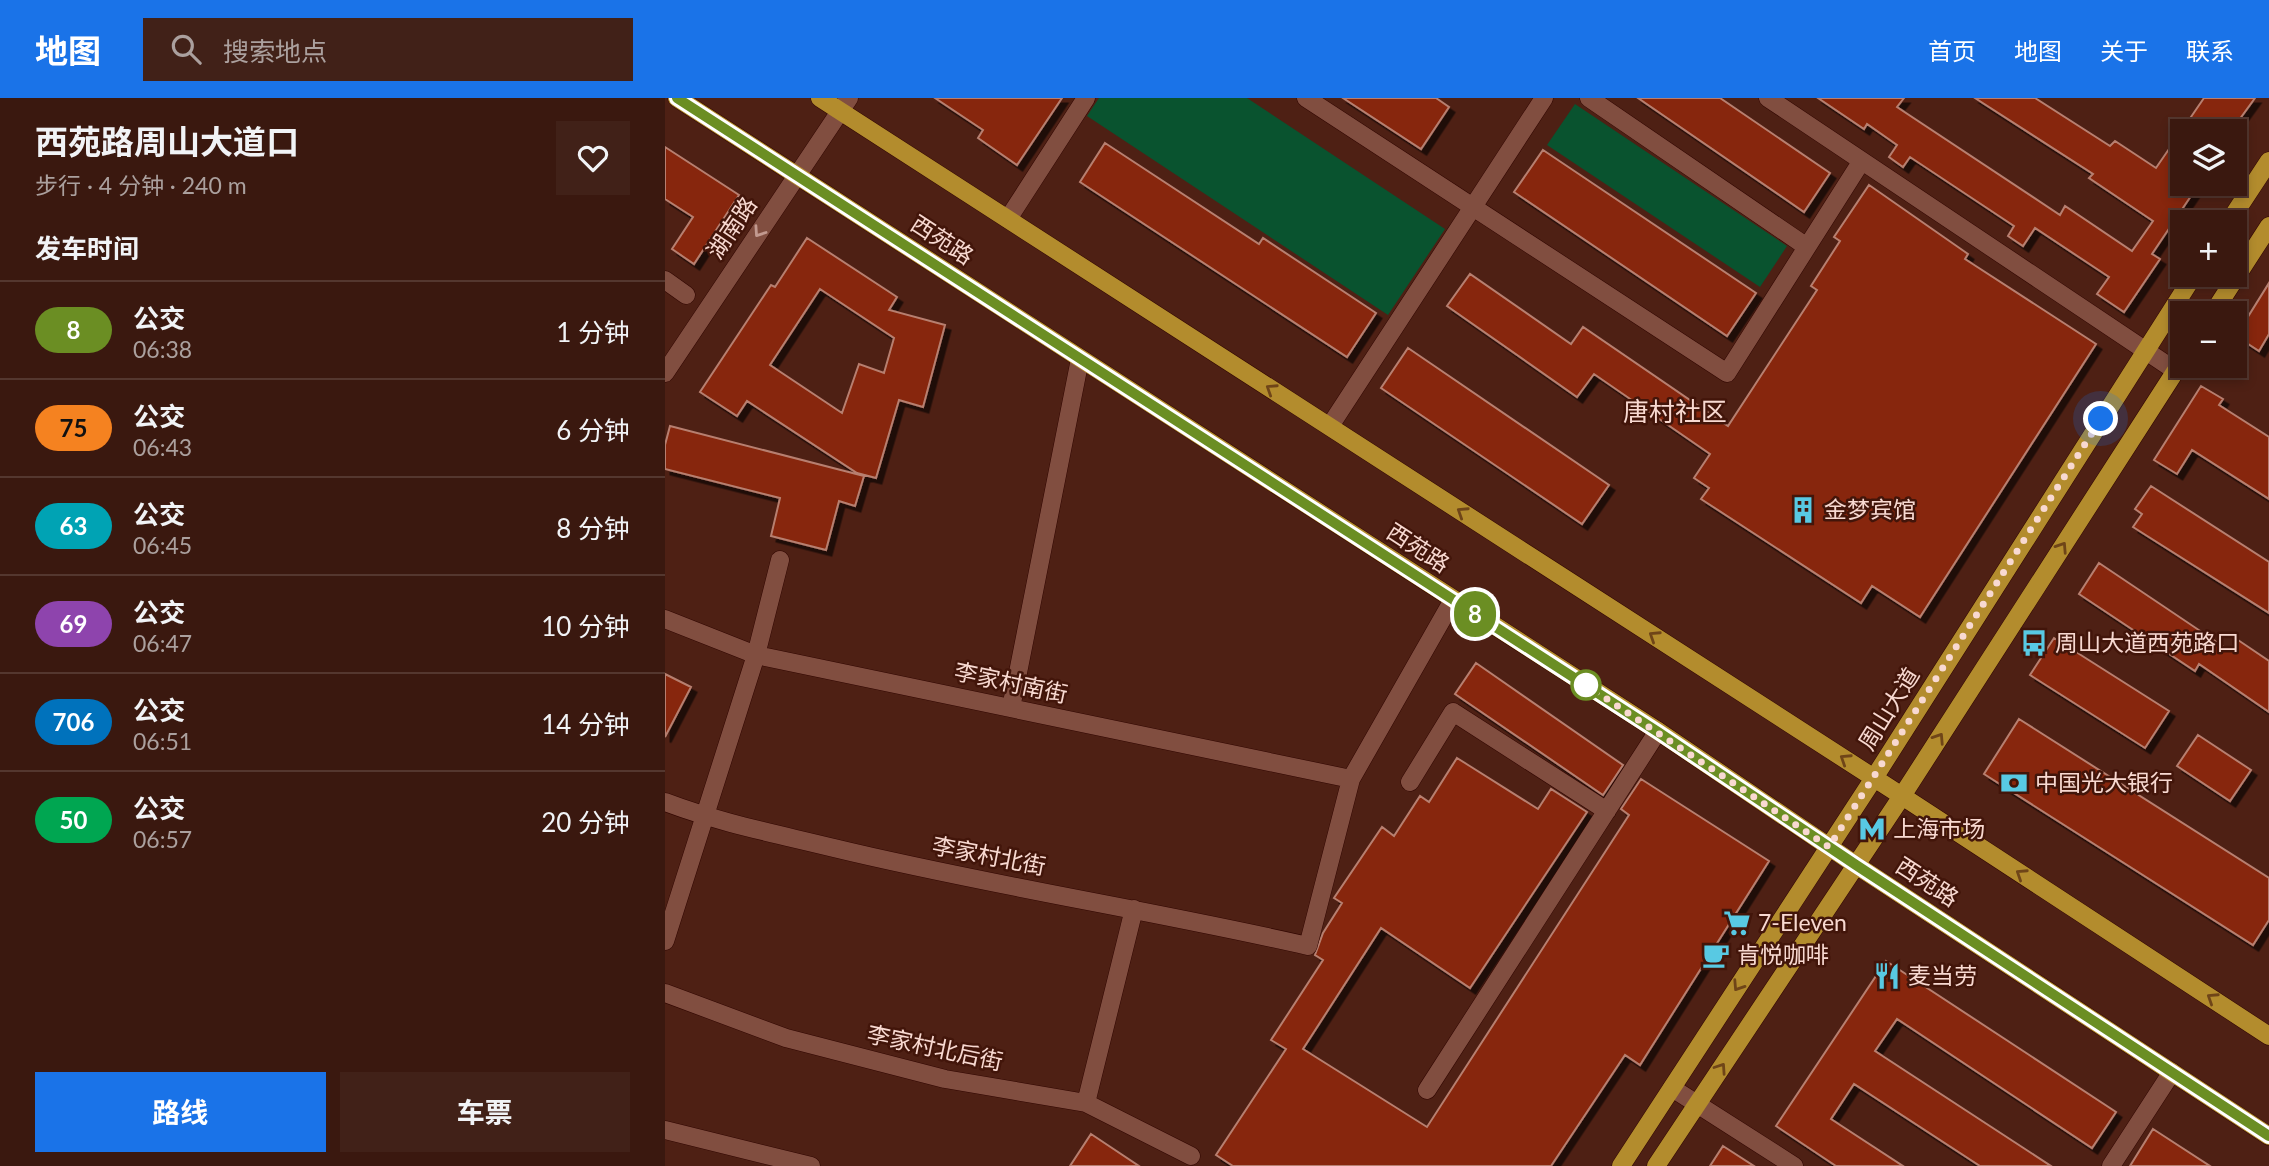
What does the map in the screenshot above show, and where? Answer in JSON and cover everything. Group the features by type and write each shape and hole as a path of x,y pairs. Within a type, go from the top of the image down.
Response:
{"main road":[{"name":"西苑路","path":"677,98 1658,732 2269,1136"},
{"path":"820,98 844,104 1008,219 2269,1036"},
{"path":"2237,210 2269,161"},
{"path":"2221,301 2269,226"},
{"name":"周山大道","path":"1621,1166 1874,778 2187,287"},
{"path":"1656,1166 1902,796 2171,378"}],"street":[{"path":"1008,219 1086,98"},
{"path":"1306,98 1727,373 1861,162"},
{"path":"1330,426 1544,98"},
{"path":"1589,98 1807,247"},
{"path":"1767,98 2144,352 2170,362"},
{"name":"湖南路","path":"665,373 844,104"},
{"path":"665,280 686,295"},
{"path":"1011,708 1080,359"},
{"path":"665,941 756,655 780,560"},
{"path":"1351,779 1453,600"},
{"name":"李家村南街","path":"665,619 756,655 1351,779"},
{"path":"1411,782 1453,712 1607,811"},
{"path":"1427,1090 1658,732"},
{"name":"李家村北街","path":"665,802 705,817 906,866 1134,909 1308,946 1351,779"},
{"path":"1086,1103 1134,909"},
{"name":"李家村北后街","path":"665,993 786,1038 945,1079 1086,1103 1191,1156"},
{"path":"2111,1166 2172,1072"},
{"path":"1672,1088 1794,1166"},
{"path":"665,1130 811,1166"}],"green space":[{"path":"1099,98 1247,98 1445,229 1388,315 1087,116"},
{"path":"1575,104 1787,246 1760,287 1547,145"}],"building":[{"path":"935,98 1062,98 1017,165 978,138 983,130"},
{"path":"1343,98 1436,98 1449,107 1421,149"},
{"path":"1638,98 1720,98 1830,173 1804,212"},
{"path":"1818,98 1904,98 1897,107 2060,215 2065,206 2132,251 2153,221 2089,178 2093,174 1975,98 2035,98 2110,146 2115,141 2156,168 2170,148 2170,196 2191,196 2182,210 2170,210 2170,227 2152,254 2160,259 2124,312 2097,294 2109,277 2035,228 2023,246 2008,236 2014,226 1910,157 1903,167 1889,157 1897,145 1867,124 1864,129"},
{"path":"2204,98 2255,98 2240,119 2190,119"},
{"path":"1105,143 1259,244 1263,238 1376,313 1347,357 1080,182"},
{"path":"665,147 739,195 694,264 672,249 693,217 665,199"},
{"path":"1543,150 1756,293 1727,336 1514,192"},
{"path":"1869,185 1968,254 1965,259 2096,344 1920,617 1872,586 1861,603 1701,499 1709,488 1694,478 1710,454 1594,374 1577,397 1447,306 1470,274 1571,344 1583,327 1728,426 1817,290 1811,286 1840,241 1834,237"},
{"path":"807,238 897,297 889,310 945,325 923,407 899,400 876,478 857,473 747,401 737,416 700,392 771,285 775,287","holes":["820,289 894,338 884,373 859,364 842,413 770,365"]},
{"path":"2269,283 2269,334 2259,351 2247,343 2247,318"},
{"path":"1408,348 1609,485 1582,524 1381,388"},
{"path":"2201,386 2223,399 2219,405 2269,437 2269,499 2192,450 2177,474 2154,460"},
{"path":"670,426 864,476 855,506 839,501 826,550 771,536 780,498 665,469 665,445"},
{"path":"2151,486 2269,562 2269,613 2133,527 2142,514 2135,509"},
{"path":"2099,563 2230,651 2238,640 2269,661 2269,712 2199,664 2195,671 2079,594"},
{"path":"2054,638 2169,711 2145,748 2030,675"},
{"path":"1476,663 1623,765 1603,795 1455,694"},
{"path":"665,674 691,687 665,737"},
{"path":"2019,719 2269,878 2269,920 2253,945 1984,774"},
{"path":"2198,735 2251,770 2230,801 2177,766"},
{"path":"1457,758 1538,809 1551,789 1587,812 1470,988 1381,928 1303,1049 1427,1127 1629,815 1621,809 1641,779 1769,861 1640,1065 1625,1055 1551,1166 1233,1166 1216,1155 1286,1049 1271,1040 1323,960 1315,955 1323,933 1342,903 1334,898 1382,827 1394,836 1420,796 1429,802"},
{"path":"1886,961 2116,1112 2092,1148 1897,1019 1875,1051 2051,1166 1980,1166 1854,1084 1831,1119 1903,1166 1836,1166 1776,1126"},
{"path":"2153,1129 2210,1166 2130,1166"},
{"path":"1091,1134 1139,1166 1070,1166"},
{"path":"1723,1146 1754,1166 1710,1166"}],"bus line":[{"name":"8","path":"677,98 1658,732 2269,1136"}],"place":[{"name":"金梦宾馆","path":"1803,510"},
{"name":"周山大道西苑路口","path":"2034,643"},
{"name":"中国光大银行","path":"2014,783"},
{"name":"上海市场","path":"1872,829"},
{"name":"7-Eleven","path":"1737,923"},
{"name":"肯悦咖啡","path":"1716,955"},
{"name":"麦当劳","path":"1887,976"}],"district":[{"name":"唐村社区","path":"1675,412"}],"route":[{"path":"1586,685 1829,847 2101,419"}]}
